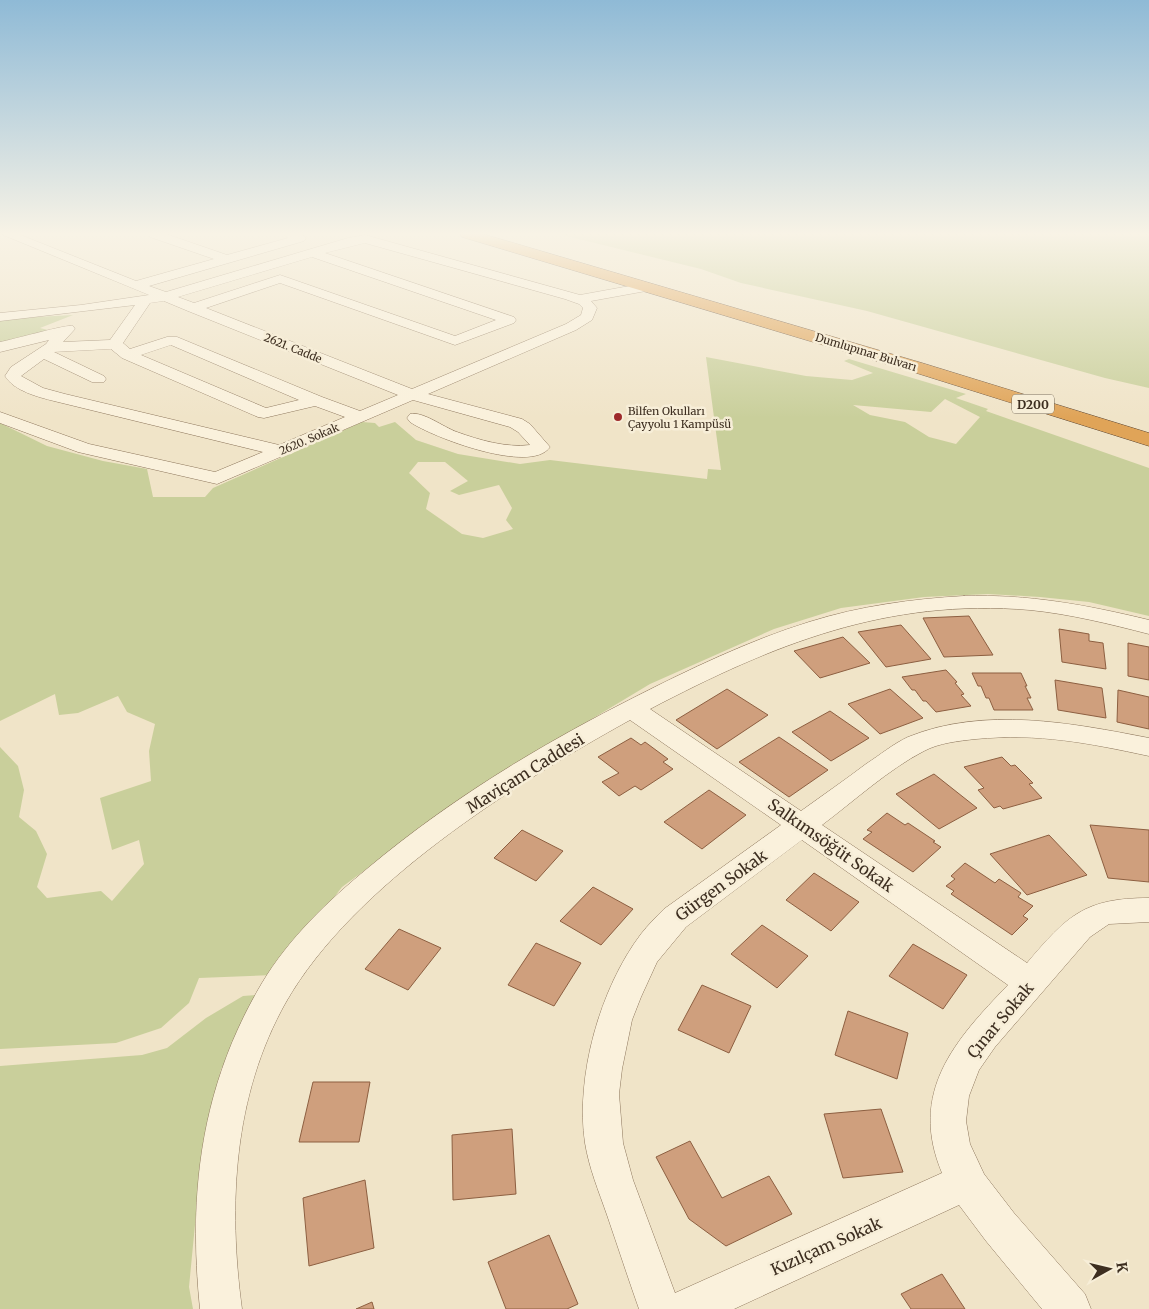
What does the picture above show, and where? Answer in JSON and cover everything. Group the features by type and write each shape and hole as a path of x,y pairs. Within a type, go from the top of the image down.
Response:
{"highway":[{"name":"Dumlupınar Bulvarı","path":"673,295 916,367 1149,440"},
{"name":"Dumlupınar Bulvarı","path":"716,295 981,371"}],"street":[{"name":"2621. Cadde","path":"160,295 165,297 186,321 412,395 516,423 524,428 542,447 536,451 524,452 466,441 432,428 416,418"},
{"path":"0,317 69,311 171,295"},
{"path":"127,355 186,321 244,295"},
{"path":"325,295 455,341 509,320 436,295"},
{"path":"566,295 580,299 602,295"},
{"name":"2620. Sokak","path":"0,417 84,448 217,478 575,325 590,310 590,306 580,299"},
{"path":"115,344 145,300"},
{"path":"46,301 69,311"},
{"path":"105,306 17,370 13,376 14,378 36,391 60,398 281,451"},
{"path":"186,321 316,401 360,417"},
{"path":"0,347 52,344 115,344 127,355 264,413 316,401"},
{"path":"52,344 98,379"},
{"name":"Maviçam Caddesi","path":"221,1309 213,1240 214,1201 219,1158 236,1077 247,1046 276,989 308,945 385,870 427,837 518,774 632,709 726,662 774,642 843,620 877,612 951,604 1024,603 1075,610 1149,627"},
{"name":"Salkımsöğüt Sokak","path":"632,709 1030,983"},
{"name":"Gürgen Sokak","path":"660,1309 610,1168 601,1123 602,1098 613,1028 626,990 646,952 675,918 896,756 916,744 938,737 1004,730 1057,730 1149,747"},
{"name":"Çınar Sokak","path":"1070,1309 996,1224 965,1182 949,1135 948,1115 951,1093 968,1057 1076,931 1087,922 1109,913 1149,910"},
{"name":"Kızılçam Sokak","path":"687,1309 965,1182"}],"green space":[{"path":"795,295 1149,295 1149,388 1105,378 867,311"},
{"path":"73,315 40,328 52,331 0,345 0,319"},
{"path":"706,357 806,376 852,380 873,373 844,361 849,359 966,394 956,398 988,409 986,411 1149,468 1149,616 1089,602 988,594 924,597 841,608 774,629 650,684 477,788 342,887 274,975 199,978 189,1003 161,1028 116,1043 0,1049 0,747 18,766 24,790 19,817 36,831 47,854 37,887 47,898 101,891 112,901 144,864 139,840 112,850 100,798 151,781 149,751 155,724 127,712 118,696 78,713 59,715 55,694 0,721 0,423 47,446 103,461 147,469 153,497 205,497 213,488 362,422 375,423 379,427 395,422 416,440 458,454 520,464 550,460 707,479 708,469 721,470","holes":["945,399 980,417 956,444 929,437 905,422 870,415 853,405 931,412","418,462 445,462 468,481 450,491 459,495 499,485 512,508 506,520 513,529 483,538 462,534 426,509 430,493 409,473"]},
{"path":"256,995 266,998 221,1069 202,1152 189,1287 193,1309 0,1309 0,1066 142,1055 167,1048 206,1018 243,996"}],"building":[{"path":"969,616 993,655 944,657 923,618"},
{"path":"901,625 931,659 886,667 858,632"},
{"path":"1059,629 1089,634 1089,641 1103,643 1106,669 1062,662"},
{"path":"843,637 870,663 820,678 794,651"},
{"path":"1128,643 1149,647 1149,680 1128,676"},
{"path":"946,670 957,682 955,683 964,694 961,695 971,706 936,712 926,701 923,701 915,690 912,690 902,677"},
{"path":"972,673 1021,673 1031,698 1027,698 1033,710 994,710 989,698 986,698 981,686 978,686"},
{"path":"1055,680 1102,688 1106,718 1058,710"},
{"path":"727,689 768,715 717,749 676,720"},
{"path":"890,689 923,718 880,734 848,704"},
{"path":"1118,690 1149,697 1149,729 1117,722"},
{"path":"830,711 869,738 831,761 792,732"},
{"path":"779,737 828,770 789,797 739,762"},
{"path":"631,738 641,745 645,742 668,759 663,762 673,769 641,790 635,786 619,796 602,782 619,773 598,757"},
{"path":"1002,757 1011,766 1015,765 1033,783 1029,784 1042,798 1003,809 1000,806 994,808 978,790 984,788 964,767"},
{"path":"934,774 977,808 939,829 896,794"},
{"path":"709,790 746,815 702,849 664,822"},
{"path":"887,813 905,825 908,823 941,847 913,872 863,839 872,832 867,830"},
{"path":"1090,825 1149,830 1149,882 1108,878"},
{"path":"522,830 563,851 536,881 494,858"},
{"path":"1049,835 1087,875 1027,895 990,854"},
{"path":"965,863 995,883 999,879 1021,893 1018,897 1033,906 1023,916 1028,919 1012,935 951,894 954,891 946,886 955,879 951,876"},
{"path":"814,873 859,902 831,931 786,900"},
{"path":"593,887 633,909 601,945 560,921"},
{"path":"762,925 808,956 777,988 731,954"},
{"path":"399,929 441,948 408,990 365,969"},
{"path":"536,943 581,963 554,1006 508,985"},
{"path":"913,944 967,975 943,1009 889,976"},
{"path":"702,985 751,1006 729,1053 678,1030"},
{"path":"848,1011 908,1033 897,1079 835,1055"},
{"path":"313,1082 370,1082 359,1142 299,1142"},
{"path":"881,1109 903,1172 843,1178 824,1114"},
{"path":"512,1129 516,1194 453,1200 452,1135"},
{"path":"690,1141 722,1198 769,1176 792,1214 726,1246 689,1219 656,1157"},
{"path":"365,1180 374,1248 309,1266 303,1198"},
{"path":"549,1235 578,1304 567,1309 506,1309 488,1262"},
{"path":"942,1274 965,1309 911,1309 901,1294"},
{"path":"372,1302 374,1309 356,1309"}],"place":[{"name":"Bilfen Okulları Çayyolu 1 Kampüsü","path":"618,417"}]}
